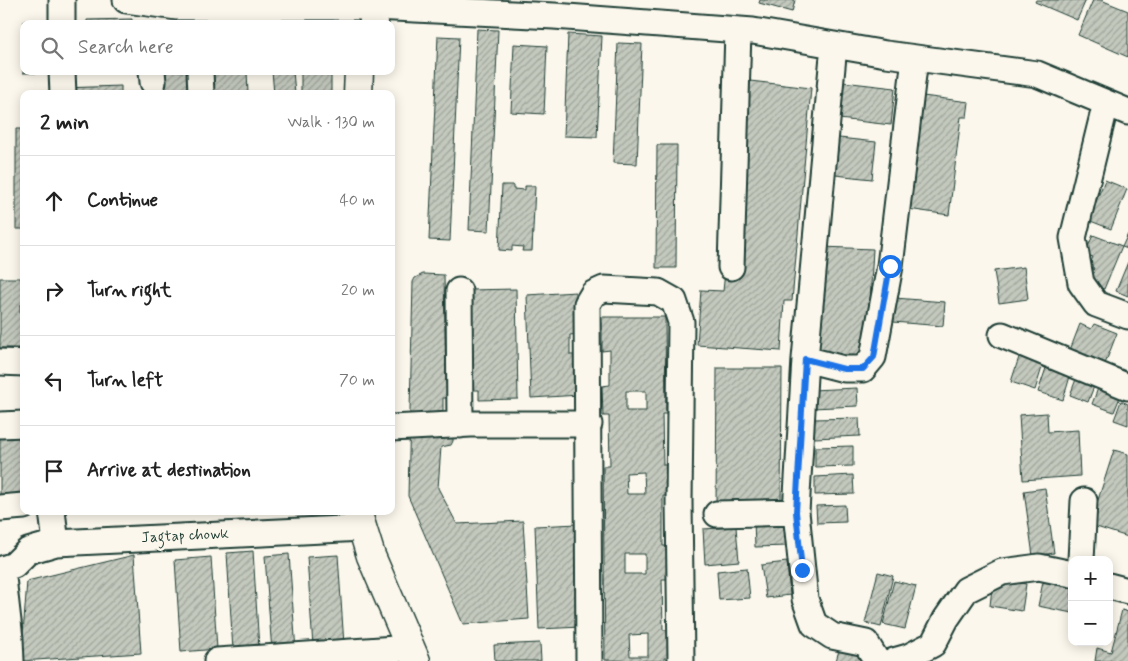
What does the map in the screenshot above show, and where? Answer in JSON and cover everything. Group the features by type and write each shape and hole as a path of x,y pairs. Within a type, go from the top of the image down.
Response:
{"main road":[{"path":"358,90 359,75"},
{"path":"372,90 373,75"},
{"path":"364,517 395,579 418,657"}],"street":[{"path":"62,0 62,20"},
{"path":"140,9 177,7 197,15 367,10 554,16 738,30 915,58 1037,74 1117,108 1073,238 1081,283 1096,304 1128,316"},
{"path":"731,267 738,30"},
{"path":"834,45 805,359 796,512 805,599 814,624 832,636 866,643 877,661"},
{"path":"805,359 844,369 863,369 874,357 890,266 915,58"},
{"path":"62,75 62,90"},
{"path":"200,75 201,90"},
{"path":"589,661 587,304 593,294 604,289 658,292 674,301 681,322 679,502 681,661"},
{"path":"459,291 460,425"},
{"path":"1002,335 1128,387"},
{"path":"0,362 20,363"},
{"path":"0,425 20,424"},
{"path":"395,428 460,425 589,424"},
{"path":"1081,556 1084,501"},
{"path":"0,508 20,506"},
{"path":"717,514 796,512"},
{"path":"53,515 56,542"},
{"name":"Jagtap chowk","path":"4,564 28,551 56,542 364,517"},
{"path":"4,564 7,647"},
{"path":"894,661 908,657 933,644 946,619 966,590 1002,572 1040,568 1068,573"},
{"path":"1113,587 1128,592"},
{"path":"217,661 418,657"}],"building":[{"path":"760,0 795,0 792,12 759,3"},
{"path":"1036,0 1086,0 1077,20 1035,2"},
{"path":"1093,0 1101,0 1128,11 1128,57 1078,35"},
{"path":"132,19 132,20 87,20"},
{"path":"477,29 498,30 489,231 469,230"},
{"path":"568,34 602,36 597,137 564,136"},
{"path":"438,36 459,37 450,241 429,240"},
{"path":"618,43 642,44 637,164 613,163"},
{"path":"514,44 547,46 544,114 511,112"},
{"path":"159,75 191,75 192,90 159,90"},
{"path":"201,75 247,75 248,90 202,90"},
{"path":"272,75 293,75 295,90 274,90"},
{"path":"301,75 331,75 331,90 301,90"},
{"path":"750,81 811,88 792,301 784,301 781,351 697,345 701,290 723,291 725,272 736,272"},
{"path":"843,82 895,88 891,125 839,119"},
{"path":"121,86 121,90 63,90 63,88"},
{"path":"923,96 969,102 967,117 961,117 949,215 908,209"},
{"path":"16,129 20,129 20,229 16,229"},
{"path":"830,137 876,142 872,179 826,174"},
{"path":"657,145 677,145 676,268 656,268"},
{"path":"1105,180 1127,189 1111,229 1088,220"},
{"path":"502,185 513,185 513,189 525,190 525,186 535,186 532,251 522,251 523,247 512,246 512,251 499,250"},
{"path":"1128,234 1128,249 1122,247"},
{"path":"1093,235 1122,246 1104,289 1087,283 1094,268 1089,266 1093,257 1085,254"},
{"path":"822,247 873,249 867,356 817,354"},
{"path":"1128,262 1128,296 1116,291"},
{"path":"1024,267 1028,299 999,303 994,271"},
{"path":"423,274 444,275 446,385 450,385 448,398 443,398 443,434 453,437 453,441 451,445 441,447 438,488 457,524 523,521 529,619 463,624 408,496 413,282 415,278"},
{"path":"0,278 20,278 20,348 0,348"},
{"path":"516,289 518,399 479,400 479,390 471,390 469,290"},
{"path":"576,292 578,334 570,335 570,355 579,355 580,395 531,398 527,295"},
{"path":"895,298 945,302 943,326 893,322"},
{"path":"602,317 665,317 666,414 662,414 663,465 667,465 667,496 663,496 663,546 668,546 668,579 662,579 663,630 668,630 669,658 664,658 664,661 605,660 603,466 610,466 609,416 603,416 602,386 610,385 610,350 602,351","holes":["626,391 646,391 646,411 626,411","644,472 645,494 627,494 626,473","625,554 645,554 645,574 625,574","648,634 648,656 630,656 629,635"]},
{"path":"1080,324 1091,329 1094,324 1117,333 1105,364 1070,350"},
{"path":"1020,354 1044,361 1035,390 1011,382"},
{"path":"1047,365 1071,373 1063,400 1038,392"},
{"path":"717,368 782,368 781,504 716,504"},
{"path":"1078,374 1096,381 1088,402 1070,395"},
{"path":"1100,383 1122,392 1114,412 1092,404"},
{"path":"857,388 858,406 812,408 811,390"},
{"path":"1121,401 1128,404 1128,425 1114,420"},
{"path":"1047,413 1048,432 1078,430 1080,476 1023,480 1019,415"},
{"path":"859,418 860,436 814,438 813,419"},
{"path":"0,430 20,430 20,499 0,499"},
{"path":"853,446 853,466 815,467 815,447"},
{"path":"1114,450 1128,454 1128,537 1090,525"},
{"path":"853,475 854,494 815,495 815,477"},
{"path":"1045,488 1054,553 1033,556 1024,491"},
{"path":"845,505 846,522 817,523 816,506"},
{"path":"787,519 788,546 755,547 754,520"},
{"path":"578,524 582,627 539,629 535,526"},
{"path":"736,527 739,561 705,564 703,529"},
{"path":"253,551 259,649 233,651 227,553"},
{"path":"289,554 296,651 272,652 265,556"},
{"path":"134,555 141,653 21,661 27,581"},
{"path":"338,555 344,645 313,647 307,557"},
{"path":"211,557 217,649 181,652 175,560"},
{"path":"787,562 790,595 766,598 761,565"},
{"path":"747,568 750,598 719,600 717,571"},
{"path":"878,572 893,576 881,627 865,623"},
{"path":"993,579 1026,584 1022,611 990,606"},
{"path":"894,581 916,586 905,629 883,624"},
{"path":"1043,582 1068,587 1068,612 1038,606"},
{"path":"1122,610 1128,612 1128,661 1095,661 1097,648 1111,652"},
{"path":"540,643 541,661 495,661 494,645"},
{"path":"841,643 864,649 861,661 836,661"}],"route":[{"path":"802,570 796,512 805,359 844,369 863,369 874,357 890,266"}]}
